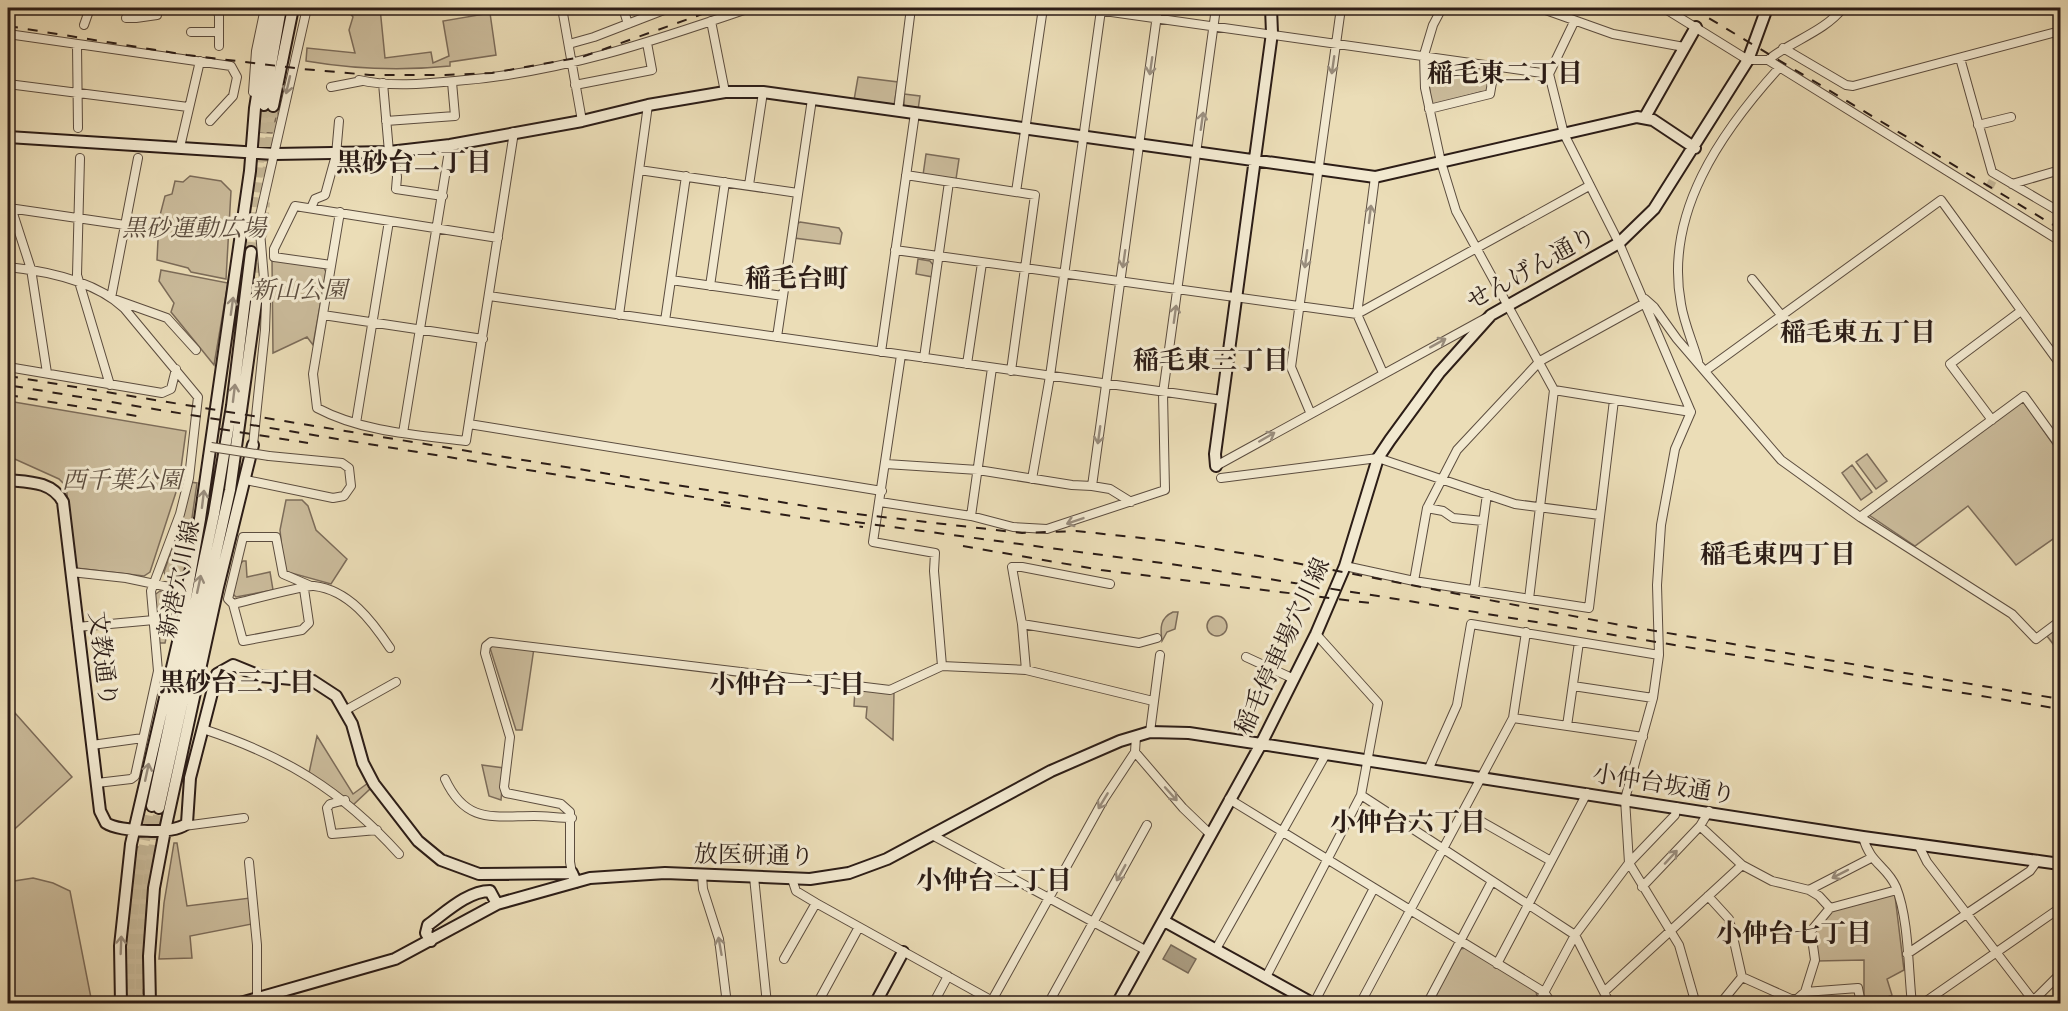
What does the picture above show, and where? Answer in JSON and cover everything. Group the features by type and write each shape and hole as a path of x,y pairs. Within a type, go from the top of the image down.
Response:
{"street":[{"path":"54,8 62,8"},
{"path":"84,25 90,8"},
{"path":"135,8 136,18"},
{"path":"217,8 219,46"},
{"path":"264,106 253,100 256,51 265,8"},
{"path":"264,106 271,8"},
{"path":"264,106 281,8"},
{"path":"122,1004 120,946 124,896 134,829 188,591 211,447 252,152 293,8"},
{"path":"150,1004 149,956 154,888 218,587 253,445 265,321 259,220 275,154 304,8"},
{"path":"562,8 582,121"},
{"path":"623,8 628,24"},
{"path":"569,44 669,8"},
{"path":"331,87 360,81 452,82 497,78 571,65 647,43 750,8"},
{"path":"898,111 910,9 953,8"},
{"path":"1016,192 1043,8"},
{"path":"1083,8 1550,74"},
{"path":"1092,486 1158,8"},
{"path":"880,502 971,516 1013,527 1047,529 1165,490 1164,393 1216,8"},
{"path":"1216,466 1215,454 1272,33 1271,8"},
{"path":"1310,412 1291,367 1341,8"},
{"path":"1439,8 1424,55 1425,88 1441,162 1456,210 1554,390 1529,599"},
{"path":"1540,8 1613,34 1684,47"},
{"path":"1664,8 1748,60 1768,60 1987,191 2061,241"},
{"name":"せんげん通り","path":"1216,466 1619,243 1654,209 1695,147 1748,60 1767,8"},
{"path":"1768,60 1783,48 1818,30 1843,8"},
{"path":"1032,479 1050,376 1101,10"},
{"path":"126,18 157,15 157,12"},
{"path":"711,21 725,92"},
{"path":"1574,22 1550,74 1564,134 1619,243 1691,412 1675,449 1661,525 1657,585 1659,655 1653,699 1625,799 1629,863 1679,945 1695,1001 1698,1004"},
{"path":"1644,117 1696,27"},
{"path":"1783,48 1846,85 1852,86 2061,31"},
{"path":"191,32 219,32"},
{"path":"8,34 231,66 237,73 233,96 210,121"},
{"path":"575,85 652,70 647,43"},
{"path":"77,45 78,128"},
{"path":"1960,58 1995,177 2061,212"},
{"path":"180,147 200,61"},
{"path":"1430,109 1490,94 1495,65"},
{"path":"1703,368 1681,306 1678,245 1683,220 1720,144 1744,107 1779,68"},
{"path":"383,82 386,121 398,177 396,189 443,196"},
{"path":"386,121 455,116 452,82"},
{"path":"8,84 188,107"},
{"path":"8,137 275,154 336,155 391,152 450,145 582,121 648,105 725,92 763,92 1375,177 1644,117 1695,147"},
{"path":"749,185 763,92"},
{"path":"777,338 812,99"},
{"path":"619,315 648,105"},
{"path":"881,352 915,113"},
{"path":"1978,125 2011,117"},
{"path":"311,208 315,199 325,195 336,155 339,121"},
{"path":"340,212 313,374 317,408 356,423 403,433 466,441 514,132"},
{"path":"403,433 450,145"},
{"path":"80,158 78,283 110,385"},
{"path":"111,298 138,158"},
{"path":"639,170 798,193"},
{"path":"2012,184 2061,170"},
{"path":"906,175 1035,195 1011,371"},
{"path":"665,321 686,176"},
{"path":"1375,177 1357,314 1383,373"},
{"path":"710,286 725,182"},
{"path":"924,358 949,182"},
{"path":"896,250 1357,314 1589,186"},
{"path":"8,198 9,208 32,269 47,373"},
{"path":"1703,368 1782,316 1941,200 2061,364"},
{"path":"331,265 274,257 274,249 295,206 498,238"},
{"path":"9,208 124,225"},
{"path":"356,423 389,221"},
{"name":"新港穴川線","path":"251,252 232,406 214,514 155,807 230,490 258,288"},
{"path":"967,364 982,263"},
{"path":"8,267 32,269 78,283 111,298 167,318 196,350"},
{"path":"1752,279 1782,316"},
{"path":"671,280 783,296"},
{"path":"489,296 1222,400"},
{"path":"97,783 131,779 135,776 158,671 151,591 187,487 199,403 193,389 123,308 111,298"},
{"path":"1645,300 1654,307 1781,460 1860,517 2012,614 2036,639 2061,621"},
{"path":"1414,580 1427,508 1456,450 1540,361 1645,300"},
{"path":"1992,420 1950,364 2021,311"},
{"path":"323,315 483,339"},
{"name":"稲毛停車場穴川線","path":"1117,1004 1261,744 1316,634 1345,566 1378,458 1439,373 1491,315"},
{"path":"901,355 873,542 935,553 934,571 942,666"},
{"path":"8,367 110,385 168,392 176,369"},
{"path":"971,516 992,368"},
{"path":"1554,390 1691,412"},
{"path":"1860,517 2025,396 2061,446"},
{"path":"1345,566 1414,580 1589,608 1614,400"},
{"path":"469,424 882,491"},
{"path":"211,447 268,456 342,463 349,468 351,486 344,496 333,498 246,480"},
{"path":"1221,478 1378,458 1487,494 1541,509 1600,515"},
{"path":"886,464 978,470 1092,486 1110,489 1131,502"},
{"name":"文教通り","path":"8,480 44,485 59,494 63,502 100,811 106,823 117,828 134,829 165,830 184,826"},
{"path":"1474,590 1487,494"},
{"path":"1427,508 1443,511 1453,518 1483,521"},
{"path":"308,587 309,623 302,630 243,641 233,604 228,599 243,537 276,537 283,574 308,587 336,593 369,616 390,648"},
{"path":"1026,670 1022,624 1012,567 1110,584"},
{"path":"71,572 155,583 188,591"},
{"path":"233,604 308,587"},
{"path":"77,627 154,620"},
{"path":"1022,624 1139,643 1157,638"},
{"path":"1428,768 1457,705 1471,624 1659,655"},
{"path":"1359,1004 1513,718 1526,633"},
{"path":"1266,977 1361,795 1378,703 1316,634"},
{"path":"184,826 189,816 187,800 190,778 217,674 233,665 260,676 313,681 327,688 346,710 368,773 418,841 431,853 462,869 479,874 574,878 570,862 572,818 570,812 561,804 506,793 504,787 510,737 485,653 486,646 491,642 890,690 942,666 1026,670 1153,701"},
{"path":"1566,726 1579,642"},
{"path":"1150,732 1160,655"},
{"path":"1246,657 1294,679"},
{"path":"346,710 396,682"},
{"path":"1573,686 1653,699"},
{"path":"1513,718 1643,737"},
{"path":"203,729 236,740 308,774 345,800 399,854"},
{"name":"放医研通り","path":"237,1004 257,1001 367,968 431,941 497,904 574,878 632,874 792,879 849,873 887,859 1051,771 1120,741 1150,732 1190,734 1261,744"},
{"path":"792,879 796,891 994,1002 1104,799 1135,752 1136,736"},
{"path":"92,745 143,738"},
{"name":"小仲台坂通り","path":"1261,744 1708,811 1863,837 2061,864"},
{"path":"1135,752 1183,808 1210,834"},
{"path":"1216,949 1326,754"},
{"path":"445,778 452,793 467,808 489,817 572,818"},
{"path":"1497,964 1587,793"},
{"path":"1361,795 1575,935 1610,1004"},
{"path":"1229,799 1544,992 1552,1004"},
{"path":"345,800 330,804 327,808 332,834 377,830"},
{"path":"1538,1004 1575,935 1629,863 1675,815 1676,807"},
{"path":"1463,811 1551,861"},
{"path":"1642,887 1700,826 1708,811"},
{"path":"184,826 244,818"},
{"path":"1048,1004 1148,825"},
{"path":"1700,826 1742,865 1772,881 1809,890 1819,896 1830,908"},
{"path":"932,835 1147,951"},
{"path":"1863,837 1871,858 1892,879 1897,890 1907,954 1911,1004"},
{"path":"1918,844 1927,862 2032,999"},
{"path":"1809,890 1871,858"},
{"path":"1907,954 2030,871 2038,860"},
{"path":"249,862 257,945 257,1001"},
{"path":"1605,991 1742,865"},
{"path":"702,875 703,889 719,939 727,1004"},
{"path":"754,877 767,1004"},
{"path":"1427,1004 1492,881"},
{"path":"1164,921 1314,1003 1374,888"},
{"path":"1742,977 1791,999 1797,999 1805,992 1815,960 1811,931 1830,908 1897,890"},
{"path":"431,941 426,933 428,925 468,897 482,891 490,891 497,904"},
{"path":"1708,896 1729,919 1742,977"},
{"path":"784,959 816,903"},
{"path":"1922,1004 2061,908"},
{"path":"817,1004 859,927"},
{"path":"875,1004 903,951"},
{"path":"2022,1004 2037,998 2061,974"},
{"path":"933,1004 948,976"},
{"path":"1720,1004 1742,977"},
{"path":"1805,992 1858,988 1861,1004"}],"green space":[{"path":"346,8 380,8 385,58 431,52 433,63 449,56 443,21 490,13 496,55 450,62 450,66 396,69 306,61 307,48 355,53 349,30 353,17"},
{"path":"1429,59 1487,67 1490,69 1488,90 1434,105 1431,102 1427,64"},
{"path":"858,77 898,82 894,105 854,100"},
{"path":"904,94 920,96 918,110 904,108"},
{"path":"258,107 278,110 272,133 256,132"},
{"path":"926,154 959,159 956,179 923,175"},
{"name":"黒砂運動広場","path":"190,176 221,181 231,191 226,279 191,272 188,268 157,260 159,219 165,196 172,194 175,181 183,182"},
{"path":"800,222 839,228 842,233 840,244 794,238 796,225"},
{"path":"918,259 930,261 934,266 933,277 916,274"},
{"name":"新山公園","path":"272,260 324,268 326,272 313,345 307,337 273,353"},
{"path":"161,270 228,283 214,365 171,312 174,303 159,281"},
{"name":"西千葉公園","path":"8,401 186,431 179,483 150,572 144,576 76,568 66,486 59,479 8,456"},
{"path":"2023,401 2060,454 2060,534 2016,565 1968,506 1915,546 1869,515"},
{"path":"1867,454 1887,481 1876,489 1856,462"},
{"path":"1852,465 1872,492 1861,500 1842,473"},
{"name":"西千葉公園","path":"190,482 197,483 185,567 180,579 167,579 164,572 183,517"},
{"path":"286,500 302,500 308,506 316,530 347,559 331,584 284,571 280,530"},
{"path":"246,561 247,577 270,572 273,590 236,597 233,594 240,564"},
{"path":"160,591 172,595 175,600 165,643 157,643 153,596"},
{"path":"1173,612 1178,612 1175,629 1167,632 1162,641 1162,624"},
{"path":"1217,616 1224,619 1227,626 1224,633 1217,636 1210,633 1207,626 1210,619"},
{"path":"2058,627 2060,630 2060,653 2047,636"},
{"path":"494,643 534,648 522,730 516,730 490,648"},
{"path":"855,689 894,692 893,740 866,718 867,707 854,706"},
{"path":"15,713 72,777 8,835 8,720"},
{"path":"317,736 353,794 368,783 371,788 353,805 309,773"},
{"path":"482,765 504,768 501,800 489,796"},
{"path":"174,843 177,843 187,906 250,898 252,924 190,936 192,958 159,959 164,903"},
{"path":"137,847 158,847 144,967 143,1003 125,1004 126,921"},
{"path":"33,878 53,883 70,891 92,1003 8,1003 8,882"},
{"path":"1891,893 1895,896 1904,970 1887,979 1892,995 1879,1001 1880,1003 1864,1003 1864,960 1817,961 1813,931 1830,911"},
{"path":"1466,948 1536,991 1537,997 1534,1003 1431,1004 1460,949"}],"shaded area":[{"path":"1171,945 1196,959 1188,973 1163,959"}],"tunnel":[{"path":"251,252 264,105"},
{"path":"267,177 273,106"},
{"path":"1989,188 1994,178"},
{"path":"262,237 265,202"},
{"path":"258,288 261,259"},
{"path":"130,1004 129,977 134,904 152,806"},
{"path":"141,1004 141,934 159,808"}],"railway":[{"path":"8,26 187,55 303,69 370,75 445,75 492,73 582,57 719,8"},
{"path":"1692,8 2060,229"},
{"path":"8,376 848,513 1022,533 1076,531 1160,540 1259,556 1620,625 2060,699"},
{"path":"13,386 730,503"},
{"path":"8,395 143,417"},
{"path":"220,429 308,443"},
{"path":"721,505 863,527"},
{"path":"855,522 1192,567 2060,709"},
{"path":"963,546 1101,570 1370,603"}],"district":[{"name":"稲毛東二丁目","path":"1505,73"},
{"name":"黒砂台二丁目","path":"414,162"},
{"name":"稲毛台町","path":"797,278"},
{"name":"稲毛東五丁目","path":"1858,332"},
{"name":"稲毛東三丁目","path":"1211,360"},
{"name":"稲毛東四丁目","path":"1778,554"},
{"name":"黒砂台三丁目","path":"237,682"},
{"name":"小仲台一丁目","path":"787,684"},
{"name":"小仲台六丁目","path":"1408,822"},
{"name":"小仲台二丁目","path":"994,880"},
{"name":"小仲台七丁目","path":"1794,933"}]}
